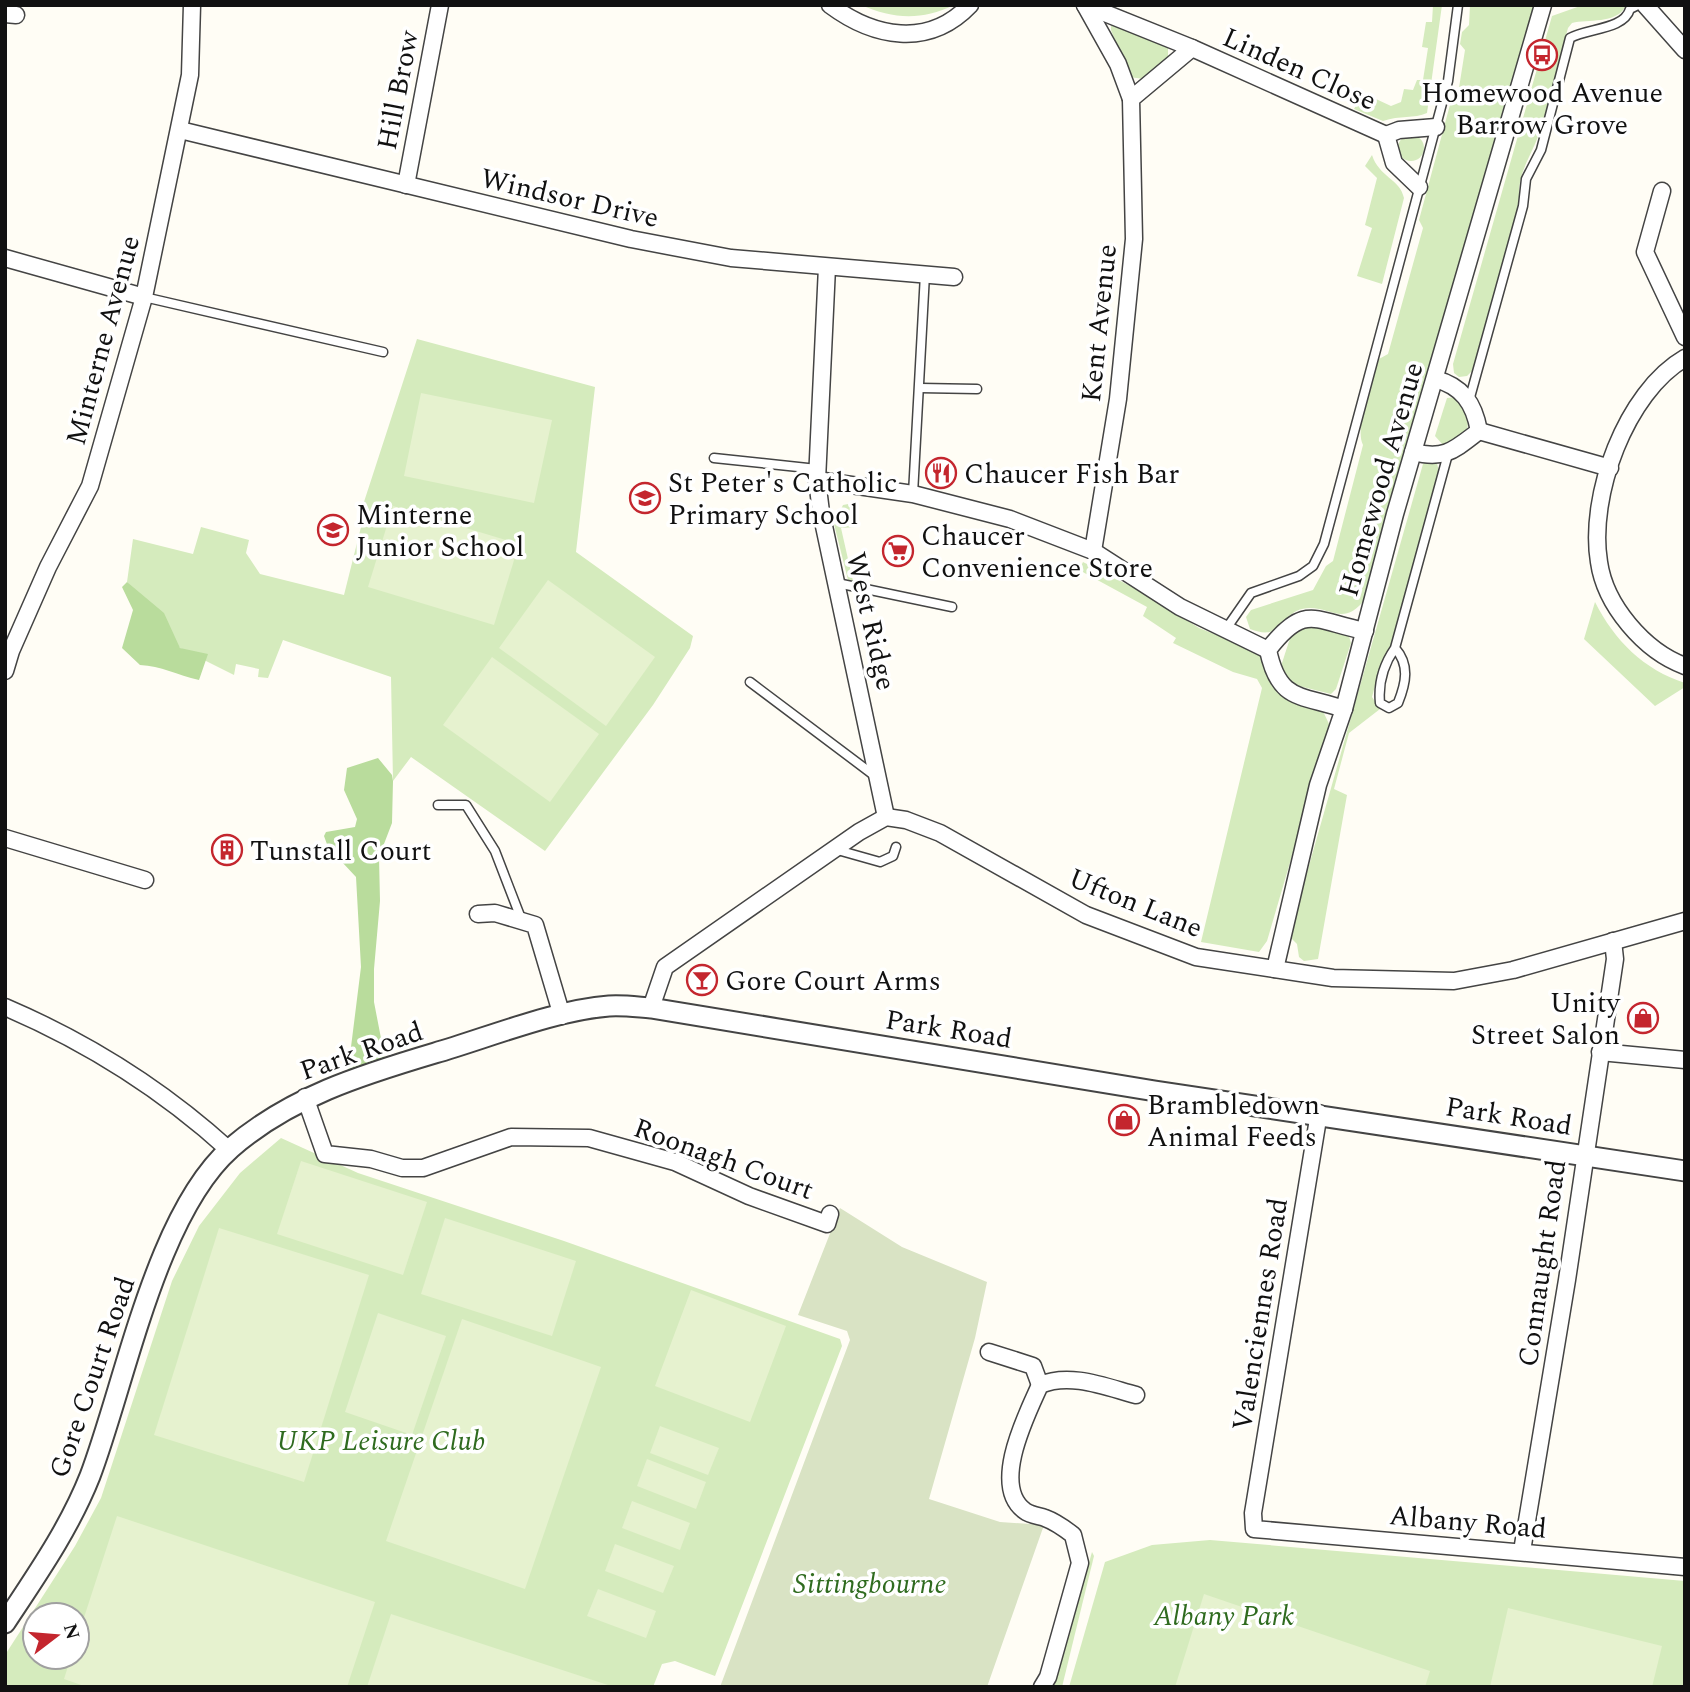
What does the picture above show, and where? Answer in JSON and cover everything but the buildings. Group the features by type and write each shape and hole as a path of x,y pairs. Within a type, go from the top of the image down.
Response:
{"street":[{"name":"Minterne Avenue","path":"5,671 8,650 90,486 144,297 190,75 192,5"},
{"name":"Hill Brow","path":"406,185 440,5"},
{"path":"831,5 855,23 876,31 910,34 943,25 970,5"},
{"name":"Kent Avenue","path":"1085,5 1192,48"},
{"name":"Kent Avenue","path":"1085,5 1118,64 1131,99 1134,239 1116,411 1093,551"},
{"name":"Homewood Avenue","path":"1275,969 1318,785 1344,709 1413,452 1543,5"},
{"path":"1645,5 1685,50"},
{"path":"1131,99 1192,48"},
{"name":"Linden Close","path":"1192,48 1386,135 1399,130 1436,127"},
{"name":"Windsor Drive","path":"180,130 669,246 732,258 954,277"},
{"name":"Linden Close","path":"1386,135 1394,163 1419,187"},
{"path":"1662,191 1645,252 1685,337"},
{"path":"5,258 144,297"},
{"name":"West Ridge","path":"827,267 817,475 836,583 886,817"},
{"path":"1685,358 1666,369 1646,391 1631,416 1610,468 1597,531 1599,563 1606,591 1647,644 1685,666"},
{"path":"1435,379 1460,389 1469,401 1479,431"},
{"path":"1479,431 1610,468"},
{"path":"1413,452 1433,457 1448,454 1479,431"},
{"path":"817,475 978,509 1093,551 1180,607 1268,650 1280,685 1292,693 1344,709"},
{"path":"1268,650 1282,630 1302,619 1309,618 1365,631"},
{"path":"651,1008 665,967 834,849 886,817"},
{"name":"Ufton Lane","path":"886,817 906,820 940,832 1086,915 1196,957 1332,978 1454,981 1513,970 1685,921"},
{"path":"5,838 145,880"},
{"path":"478,914 495,913 535,925 562,1016"},
{"name":"Connaught Road","path":"1521,1551 1567,1280 1615,959 1613,941"},
{"name":"Park Road","path":"229,1150 273,1115 305,1097 404,1062 562,1016 608,1006 651,1008 1155,1091 1685,1171"},
{"path":"5,1007 95,1050 179,1105 229,1150"},
{"path":"1600,1052 1685,1060"},
{"name":"Roonagh Court","path":"305,1097 325,1154 371,1159 402,1168 423,1168 511,1136 589,1138 675,1162 748,1196 827,1224 830,1214"},
{"name":"Valenciennes Road","path":"1252,1523 1319,1114"},
{"name":"Gore Court Road","path":"5,1623 49,1556 88,1480 164,1252 205,1180 229,1150"},
{"path":"989,1352 1033,1366 1040,1385"},
{"path":"1042,1687 1048,1677 1080,1563 1073,1535 1048,1519 1025,1512 1014,1498 1008,1476 1026,1416 1040,1385 1054,1378 1136,1395"},
{"name":"Albany Road","path":"1252,1523 1254,1529 1685,1567"}],"lane":[{"name":"Homewood Avenue","path":"1226,629 1251,593 1299,576 1313,566 1324,544 1436,127 1453,54 1458,5"},
{"path":"1469,401 1523,206 1526,178 1541,150 1570,38 1619,24 1628,17 1630,9 1638,5"},
{"path":"913,494 925,274"},
{"path":"144,297 383,352"},
{"path":"920,388 976,389"},
{"name":"Homewood Avenue","path":"1395,648 1405,661 1406,676 1398,703 1389,708 1380,703 1379,693 1386,661 1395,648 1448,454"},
{"path":"713,458 817,475"},
{"path":"836,583 953,607"},
{"path":"750,682 878,778"},
{"path":"438,805 466,805 495,851 523,921"},
{"path":"834,849 880,862 890,859 896,847"}],"green space":[{"path":"861,5 954,5 930,14 907,16 884,13"},
{"path":"1433,5 1442,5 1427,113 1383,121 1354,109 1363,93 1391,106 1401,102 1404,89 1413,90 1417,80 1423,80 1428,48 1422,47 1426,22 1432,22"},
{"path":"1470,5 1534,5 1366,598 1350,612 1342,614 1312,608 1302,609 1289,616 1275,630 1261,632 1250,629 1246,617 1251,610 1313,590 1326,566 1333,561 1363,445 1361,427 1365,403 1379,359 1388,354 1423,228 1419,220 1451,101 1458,94 1465,50 1460,44 1462,32 1469,25"},
{"path":"1583,5 1625,7 1615,16 1572,23 1568,28 1541,131 1521,178 1520,201 1473,370 1467,376 1459,377 1454,373 1453,364 1552,16"},
{"path":"1115,21 1168,42 1168,57 1144,79 1129,77 1111,30 1111,24"},
{"path":"1411,135 1421,138 1424,148 1421,158 1411,161 1401,158 1398,148 1401,138"},
{"path":"1372,155 1379,168 1398,186 1404,198 1382,284 1357,276 1372,228 1365,225 1377,178 1365,166"},
{"name":"Minterne Junior School","path":"417,339 595,387 576,552 693,636 690,648 653,705 545,851 411,757 393,781 391,677 283,640 268,678 258,677 259,669 236,664 234,675 180,648 127,582 133,539 193,554 201,527 249,540 246,553 260,574 344,595 365,511 362,508"},
{"path":"421,393 552,420 534,503 404,476"},
{"path":"1457,397 1466,412 1468,426 1461,438 1443,445 1435,436 1447,398"},
{"path":"1428,460 1436,460 1439,471 1391,645 1381,663 1372,697 1380,709 1349,733 1334,789 1347,795 1318,959 1304,961 1299,957 1297,944 1289,936 1423,464"},
{"path":"859,502 857,527 841,528 853,581 848,580 834,524 843,505"},
{"path":"393,506 519,544 494,625 368,587"},
{"path":"1083,562 1144,593 1199,628 1257,651 1271,670 1320,705 1330,726 1267,941 1259,952 1201,942 1262,688 1257,679 1233,672 1173,643 1176,638 1143,616 1147,607 1079,570"},
{"path":"548,580 655,657 606,726 499,648"},
{"path":"127,582 164,613 180,648 208,654 199,680 140,665 122,648 133,610 122,587"},
{"path":"1595,602 1611,629 1632,652 1656,670 1685,683 1685,687 1655,706 1584,639"},
{"path":"1307,624 1348,633 1351,643 1336,689 1331,694 1287,683 1281,666 1293,629"},
{"path":"492,657 599,734 550,802 443,725"},
{"path":"378,758 392,775 393,781 392,823 379,857 380,901 374,969 374,1002 385,1059 348,1071 361,967 356,877 328,847 324,836 326,832 355,827 357,819 344,790 347,768"},
{"name":"UKP Leisure Club","path":"281,1138 358,1173 564,1241 840,1339 842,1346 715,1676 675,1661 662,1664 653,1687 5,1687 5,1655 21,1630 21,1671 91,1671 91,1601 40,1601 75,1546 101,1498 172,1281 199,1226 240,1173"},
{"path":"301,1161 427,1202 403,1275 277,1234"},
{"name":"Sittingbourne","path":"840,1208 902,1247 987,1282 975,1338 929,1499 1000,1522 1044,1525 987,1687 720,1687 850,1340 847,1331 798,1315"},
{"path":"445,1218 576,1261 552,1336 421,1294"},
{"path":"219,1228 369,1275 304,1482 154,1435"},
{"path":"691,1290 786,1326 750,1422 655,1386"},
{"path":"378,1313 446,1336 412,1435 345,1412"},
{"path":"462,1319 601,1367 525,1589 386,1541"},
{"path":"660,1426 719,1448 708,1475 650,1453"},
{"path":"647,1459 706,1482 696,1509 637,1486"},
{"path":"632,1501 690,1523 680,1550 622,1528"},
{"path":"117,1516 375,1602 347,1687 87,1687 64,1679 67,1671 91,1671 89,1601"},
{"name":"Albany Park","path":"1210,1540 1685,1581 1685,1687 1069,1687 1105,1562 1152,1545"},
{"path":"615,1544 674,1566 663,1593 605,1571"},
{"path":"1092,1552 1094,1556 1062,1687 1054,1687"},
{"path":"598,1589 656,1611 646,1638 587,1616"},
{"path":"1204,1594 1430,1671 1425,1687 1175,1687"},
{"path":"1508,1608 1662,1646 1652,1687 1490,1687"},
{"path":"391,1614 614,1687 367,1687"}],"place":[{"name":"Homewood Avenue Barrow Grove","path":"1542,55"},
{"name":"Chaucer Fish Bar","path":"941,473"},
{"name":"St Peter's Catholic Primary School","path":"645,498"},
{"name":"Minterne Junior School","path":"333,530"},
{"name":"Chaucer Convenience Store","path":"898,551"},
{"name":"Tunstall Court","path":"227,850"},
{"name":"Gore Court Arms","path":"702,980"},
{"name":"Unity Street Salon","path":"1643,1018"},
{"name":"Brambledown Animal Feeds","path":"1124,1120"}]}
